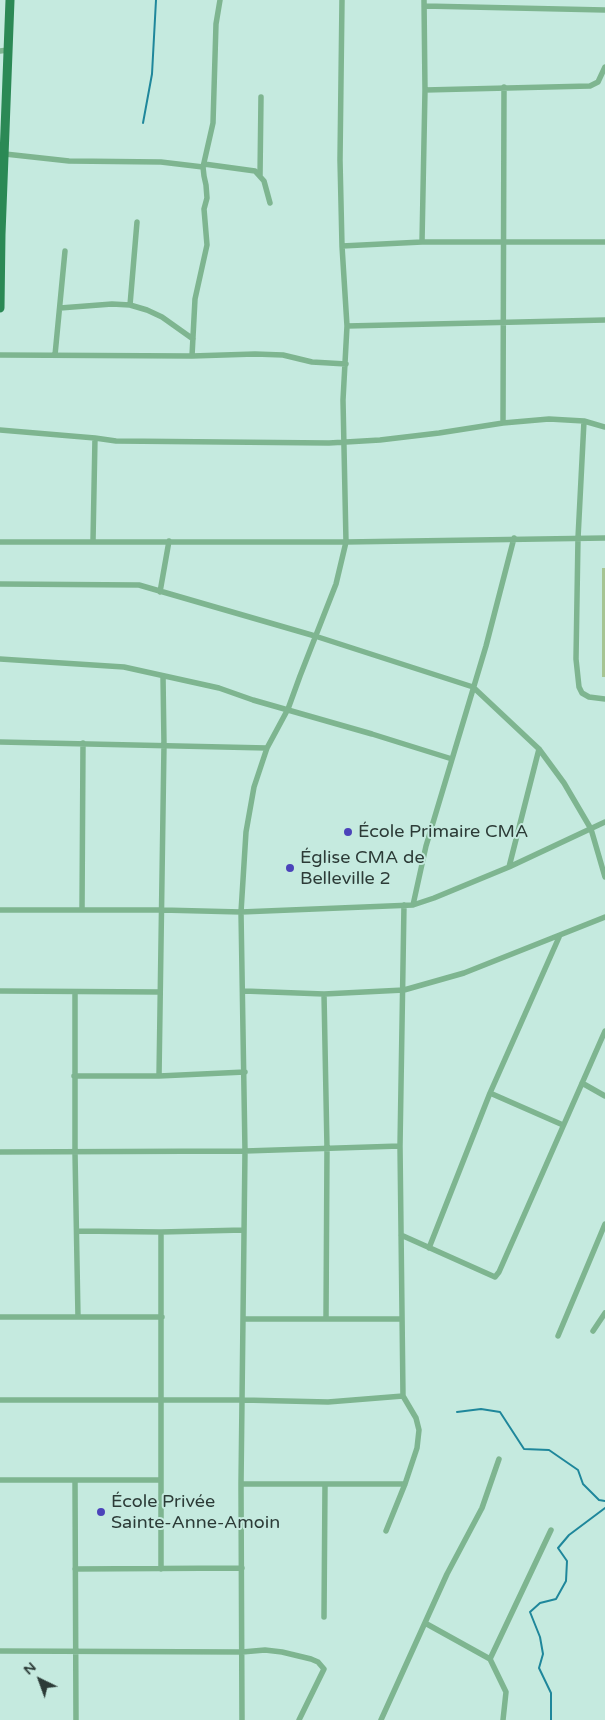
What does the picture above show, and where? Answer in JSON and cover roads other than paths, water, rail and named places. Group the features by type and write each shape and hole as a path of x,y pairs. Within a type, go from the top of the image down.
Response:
{"main road":[{"path":"0,308 5,154 4,51 10,0"}],"street":[{"path":"192,356 195,298 207,245 204,209 207,198 204,166 213,123 216,24 220,0"},
{"path":"242,1720 241,1484 245,1072 241,912 246,832 254,787 267,748 288,709 336,584 346,542 343,400 347,326 342,246 340,160 342,0"},
{"path":"422,242 425,90 424,3 605,10"},
{"path":"425,90 590,86 598,82 605,67"},
{"path":"503,423 504,87"},
{"path":"260,176 261,96"},
{"path":"5,154 69,161 161,162 255,171 264,181 270,203"},
{"path":"130,305 136,222"},
{"path":"342,246 422,242 605,242"},
{"path":"55,355 65,251"},
{"path":"60,308 112,304 130,305 162,317 193,339"},
{"path":"347,326 605,320"},
{"path":"0,355 192,356 269,354 312,362 346,364"},
{"path":"0,430 142,442 343,442 439,433 503,423 549,419 584,420 605,427"},
{"path":"584,420 578,538 576,660 579,687 582,693 589,698 605,699"},
{"path":"93,541 96,438"},
{"path":"413,905 426,846 486,646 514,538"},
{"path":"0,542 346,542 605,538"},
{"path":"160,592 169,541"},
{"path":"0,584 138,586 315,636 473,687 540,749 564,783 591,829 605,877"},
{"path":"0,659 124,667 219,688 252,700 288,709 452,759"},
{"path":"159,1076 164,745 163,676"},
{"path":"0,742 267,748"},
{"path":"82,910 83,743"},
{"path":"509,868 540,749"},
{"path":"0,910 241,912 413,905 509,868 605,822"},
{"path":"386,1531 405,1484 417,1448 420,1430 416,1418 403,1396 400,1146 404,905"},
{"path":"244,991 324,994 404,990 464,973 605,917"},
{"path":"428,1248 490,1093 560,935"},
{"path":"0,991 160,992"},
{"path":"76,992 74,1076 78,1317"},
{"path":"324,994 327,1148 326,1319"},
{"path":"401,1235 495,1277 499,1272 605,1031"},
{"path":"74,1076 159,1076 245,1072"},
{"path":"582,1083 605,1096"},
{"path":"490,1093 563,1125"},
{"path":"0,1152 245,1151 400,1146"},
{"path":"558,1336 605,1224"},
{"path":"77,1231 161,1232 244,1230"},
{"path":"161,1232 161,1569"},
{"path":"593,1331 605,1312"},
{"path":"0,1317 162,1317"},
{"path":"244,1319 402,1319"},
{"path":"0,1400 328,1402 403,1396"},
{"path":"382,1719 447,1574 482,1508 499,1459"},
{"path":"0,1480 161,1480"},
{"path":"75,1480 74,1652 76,1720"},
{"path":"241,1484 405,1484"},
{"path":"324,1617 325,1485"},
{"path":"490,1659 551,1530"},
{"path":"75,1569 242,1568"},
{"path":"425,1623 490,1659 506,1692 503,1720"},
{"path":"0,1651 242,1652 265,1650 282,1652 311,1659 318,1662 324,1669 299,1720"}],"waterway":[{"path":"143,123 152,74 156,0"},
{"path":"457,1412 481,1409 500,1412 524,1449 549,1450 578,1470 583,1484 599,1500 605,1501"},
{"path":"551,1720 551,1693 539,1668 543,1654 540,1637 530,1612 540,1603 556,1599 566,1581 567,1561 558,1548 569,1535 605,1508"}],"place":[{"name":"École Primaire CMA","path":"348,832"},
{"name":"Église CMA de Belleville 2","path":"290,868"},
{"name":"École Privée Sainte-Anne-Amoin","path":"101,1512"}]}
